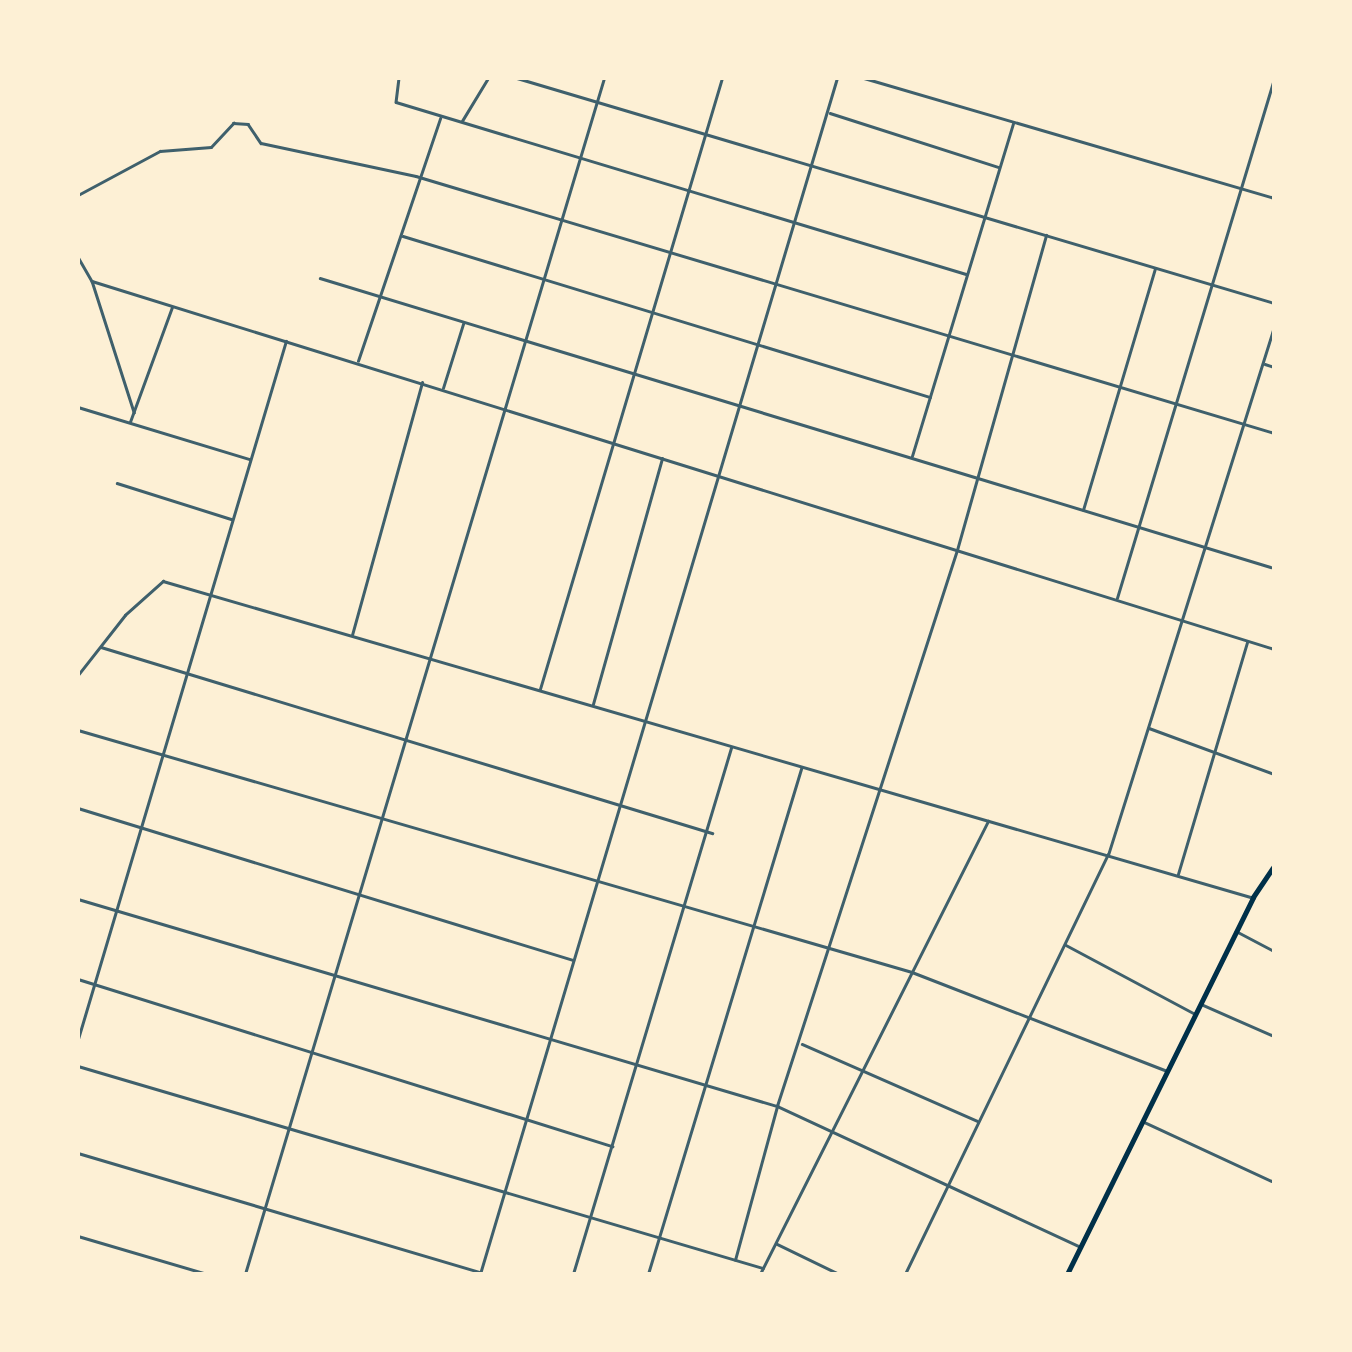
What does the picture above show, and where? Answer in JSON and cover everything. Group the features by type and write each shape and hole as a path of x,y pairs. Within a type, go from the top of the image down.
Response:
{"main road":[{"path":"1067,1274 1252,897 1274,866"}],"street":[{"path":"399,78 396,102 966,274"},
{"path":"462,122 488,78"},
{"path":"517,78 1274,303"},
{"path":"246,1274 540,279 604,78"},
{"path":"540,690 722,78"},
{"path":"78,1153 480,1273 838,78"},
{"path":"864,78 1274,198"},
{"path":"1117,600 1274,80"},
{"path":"827,112 1000,168"},
{"path":"357,363 378,296 403,236 416,176 441,116"},
{"path":"912,458 1014,121"},
{"path":"78,195 160,150 211,147 239,122 252,126 261,143 416,176 1274,433"},
{"path":"735,1260 777,1106 832,948 957,550 1046,235"},
{"path":"403,236 930,397"},
{"path":"78,257 92,280 134,412"},
{"path":"1083,510 1155,268"},
{"path":"320,278 1274,568"},
{"path":"92,280 1274,649"},
{"path":"130,423 173,305"},
{"path":"443,390 464,322"},
{"path":"905,1274 1108,855 1274,327"},
{"path":"78,1040 286,340"},
{"path":"1263,363 1274,367"},
{"path":"352,636 422,383"},
{"path":"78,408 250,459"},
{"path":"592,706 662,458"},
{"path":"116,483 232,519"},
{"path":"78,676 99,646 163,581 1252,897"},
{"path":"1177,875 1248,640"},
{"path":"99,646 712,833"},
{"path":"1148,728 1274,774"},
{"path":"78,730 912,972 1167,1072"},
{"path":"573,1274 732,746"},
{"path":"648,1274 801,766"},
{"path":"78,808 574,960"},
{"path":"760,1274 988,820"},
{"path":"78,899 777,1106 1080,1247"},
{"path":"1236,931 1274,951"},
{"path":"1064,944 1195,1014"},
{"path":"78,979 612,1146"},
{"path":"1201,1004 1274,1036"},
{"path":"799,1043 979,1122"},
{"path":"78,1066 763,1268"},
{"path":"1141,1120 1274,1182"},
{"path":"78,1236 206,1274"},
{"path":"775,1243 838,1274"}]}
